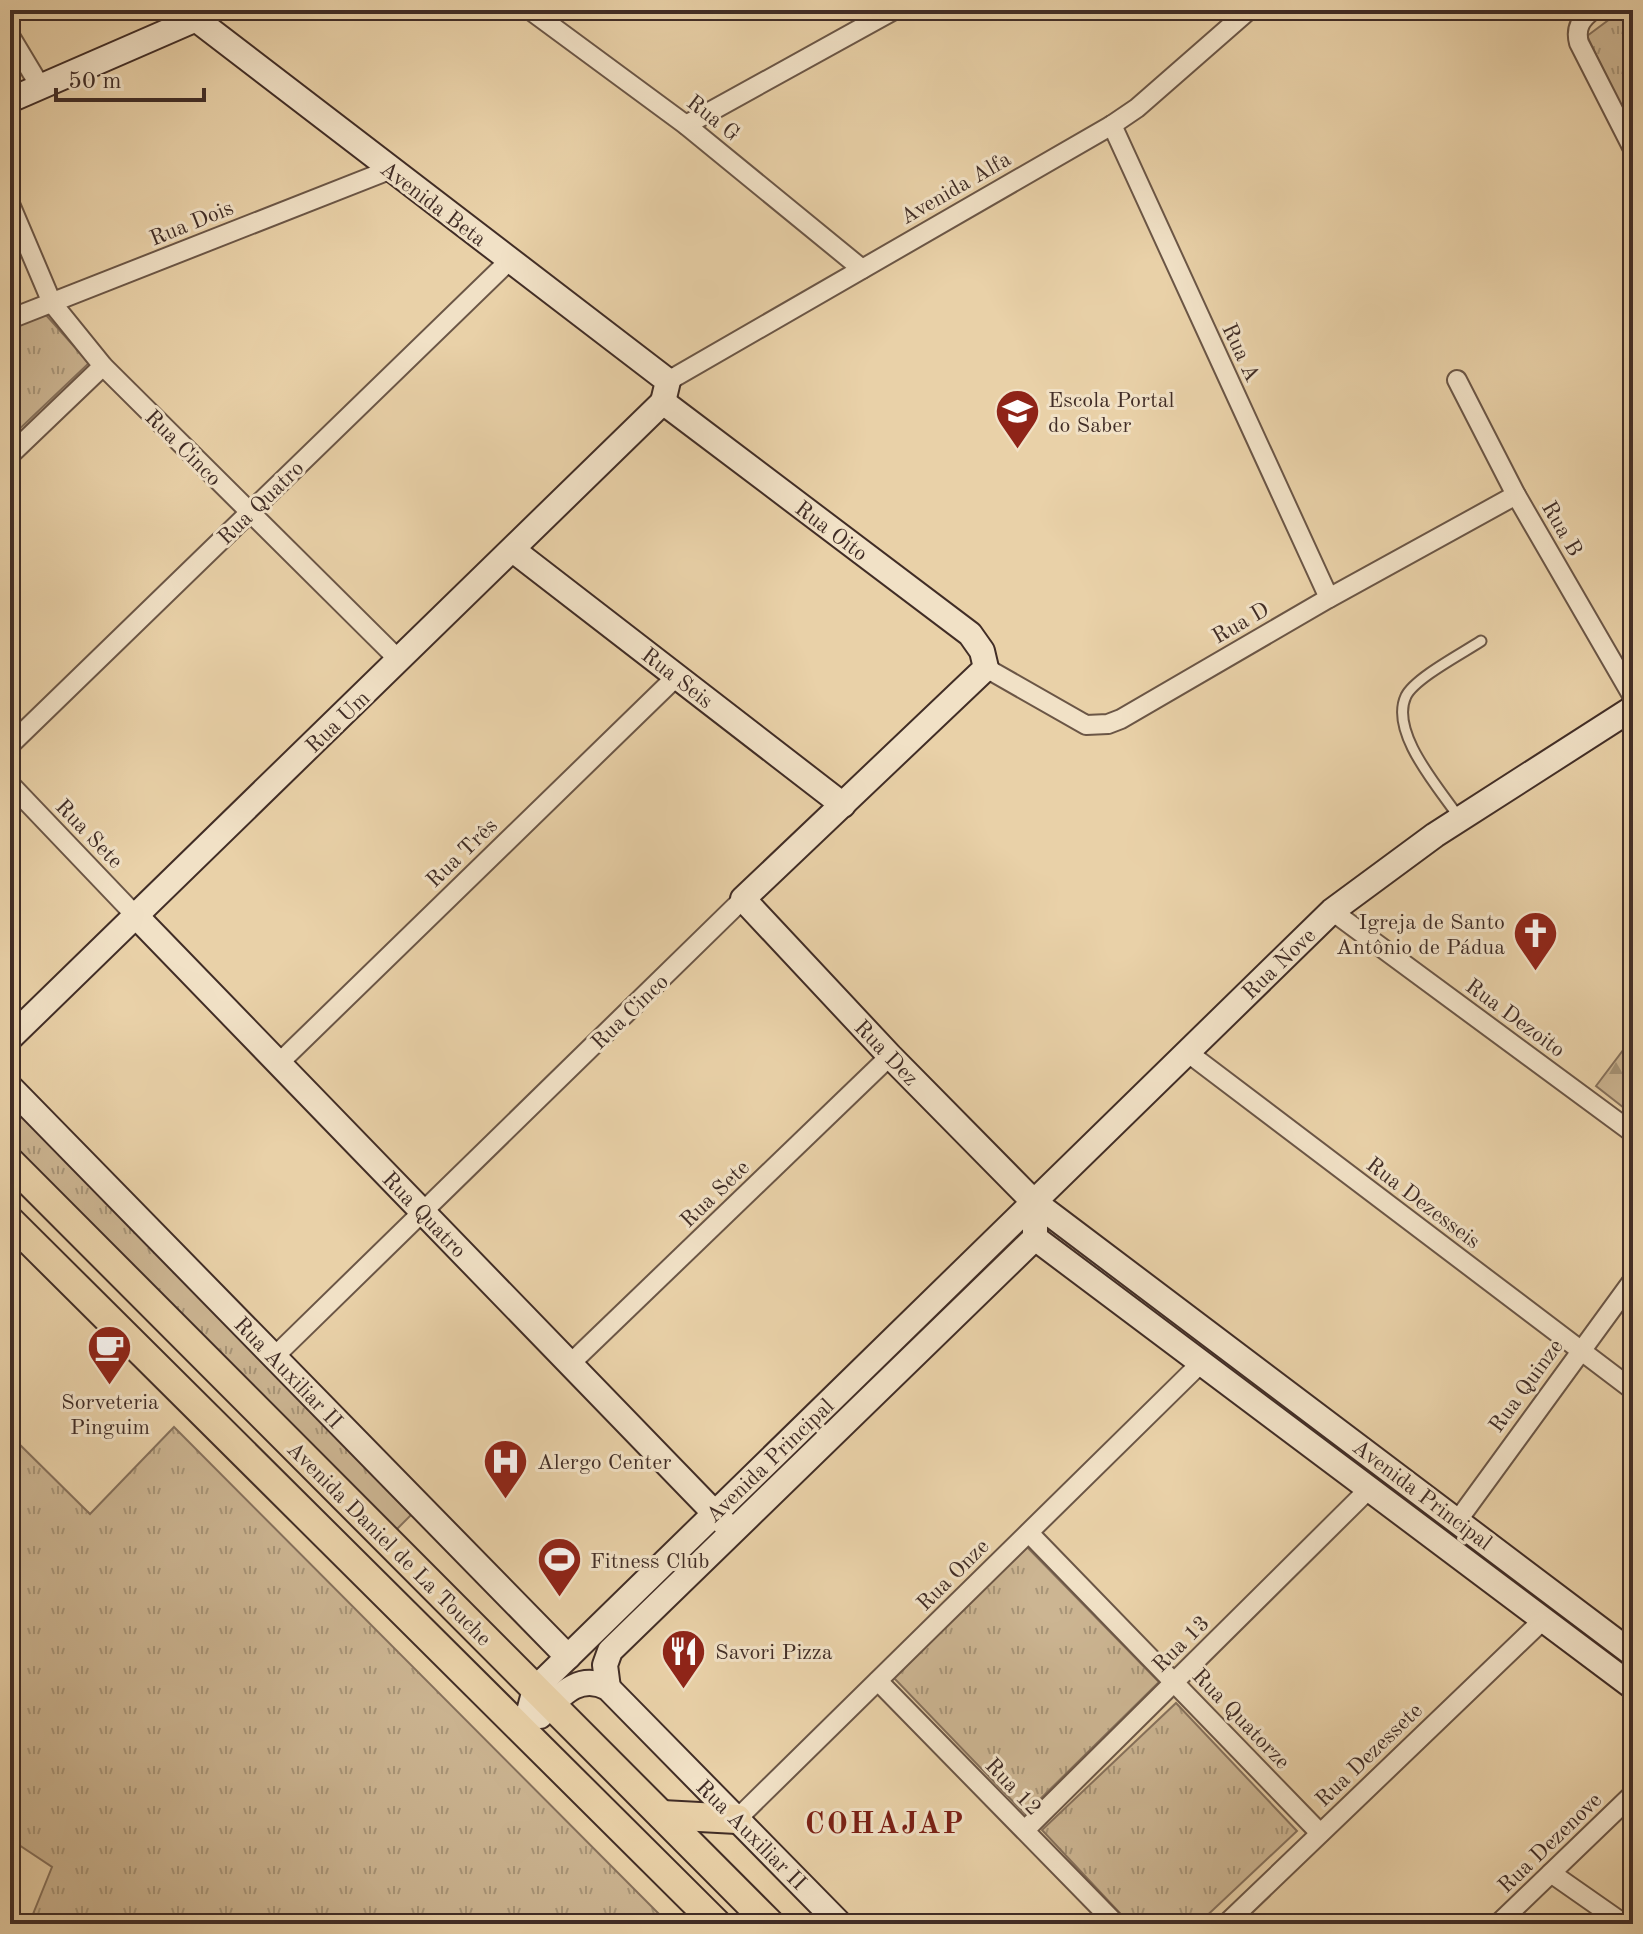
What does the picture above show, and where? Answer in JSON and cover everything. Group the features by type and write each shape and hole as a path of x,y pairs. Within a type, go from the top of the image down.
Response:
{"main road":[{"name":"Avenida Daniel de La Touche","path":"10,1162 770,1924"},
{"name":"Avenida Daniel de La Touche","path":"10,1221 717,1924"},
{"path":"662,1815 737,1819"}],"street":[{"name":"Rua G","path":"530,10 686,125 862,269"},
{"path":"686,125 894,10"},
{"name":"Avenida Alfa","path":"665,392 862,269 1112,125 1137,108 1249,10"},
{"path":"1588,14 1578,26 1579,43 1633,149"},
{"path":"10,100 189,15"},
{"name":"Avenida Beta","path":"189,15 510,260 665,392"},
{"path":"10,36 40,86"},
{"name":"Rua A","path":"1112,125 1329,598"},
{"name":"Rua Dois","path":"10,319 389,170"},
{"name":"Rua Cinco","path":"10,204 52,303 103,366 399,660"},
{"name":"Rua Quatro","path":"10,745 510,260"},
{"path":"10,455 103,366"},
{"name":"Rua B","path":"1457,380 1516,495 1633,697"},
{"name":"Rua Um","path":"10,1038 513,550 665,392"},
{"name":"Rua Oito","path":"665,392 970,634 982,651 986,668"},
{"name":"Rua D","path":"986,668 1086,725 1108,724 1516,495"},
{"name":"Rua Seis","path":"513,550 843,805"},
{"name":"Rua Cinco","path":"274,1357 743,899 986,668"},
{"name":"Rua Três","path":"279,1063 677,676"},
{"name":"Rua Nove","path":"1033,1201 1332,911 1460,819 1633,708"},
{"name":"Rua Sete","path":"10,784 136,916"},
{"name":"Rua Dez","path":"743,899 890,1056 1033,1201"},
{"name":"Rua Dezoito","path":"1332,911 1633,1133"},
{"name":"Rua Quatro","path":"136,916 732,1531"},
{"name":"Rua Dezesseis","path":"1187,1052 1633,1390"},
{"name":"Rua Sete","path":"570,1364 890,1056"},
{"name":"Rua Auxiliar II","path":"10,1087 568,1657"},
{"path":"1033,1201 1035,1238"},
{"name":"Avenida Principal","path":"543,1696 568,1657 1033,1201 1633,1654"},
{"name":"Avenida Principal","path":"608,1688 605,1665 610,1651 1035,1238 1633,1687"},
{"name":"Rua Quinze","path":"1458,1520 1633,1280"},
{"name":"Rua Onze","path":"737,1819 1201,1363"},
{"name":"Rua 13","path":"1025,1830 1369,1489"},
{"name":"Rua Quatorze","path":"1029,1533 1320,1833"},
{"name":"Avenida Principal","path":"1489,1580 1506,1557"},
{"name":"Rua Dezessete","path":"1226,1924 1543,1620"},
{"name":"Rua 12","path":"878,1681 1116,1924"},
{"path":"524,1731 543,1696 580,1683 594,1682 608,1688"},
{"name":"Rua Auxiliar II","path":"608,1688 840,1924"},
{"name":"Rua Dezenove","path":"1498,1924 1633,1794"},
{"path":"1551,1873 1624,1924"}],"lane":[{"path":"1460,819 1405,737 1403,713 1406,695 1428,675 1481,641"}],"green space":[{"path":"1622,10 1633,10 1633,130 1587,36"},
{"path":"46,315 89,363 10,438 10,328"},
{"path":"1633,1037 1633,1115 1596,1086"},
{"path":"10,1100 413,1513 393,1533 10,1145"},
{"path":"174,1427 669,1924 29,1924 52,1867 10,1839 10,1435 90,1514"},
{"path":"1027,1547 1159,1682 1025,1814 894,1678"},
{"path":"1176,1703 1297,1831 1198,1924 1130,1924 1042,1830"}],"place":[{"name":"Escola Portal do Saber","path":"1017,451"},
{"name":"Igreja de Santo Antônio de Pádua","path":"1536,973"},
{"name":"Sorveteria Pinguim","path":"110,1387"},
{"name":"Alergo Center","path":"506,1500"},
{"name":"Fitness Club","path":"559,1599"},
{"name":"Savori Pizza","path":"684,1690"}],"district":[{"name":"COHAJAP","path":"885,1823"}]}
